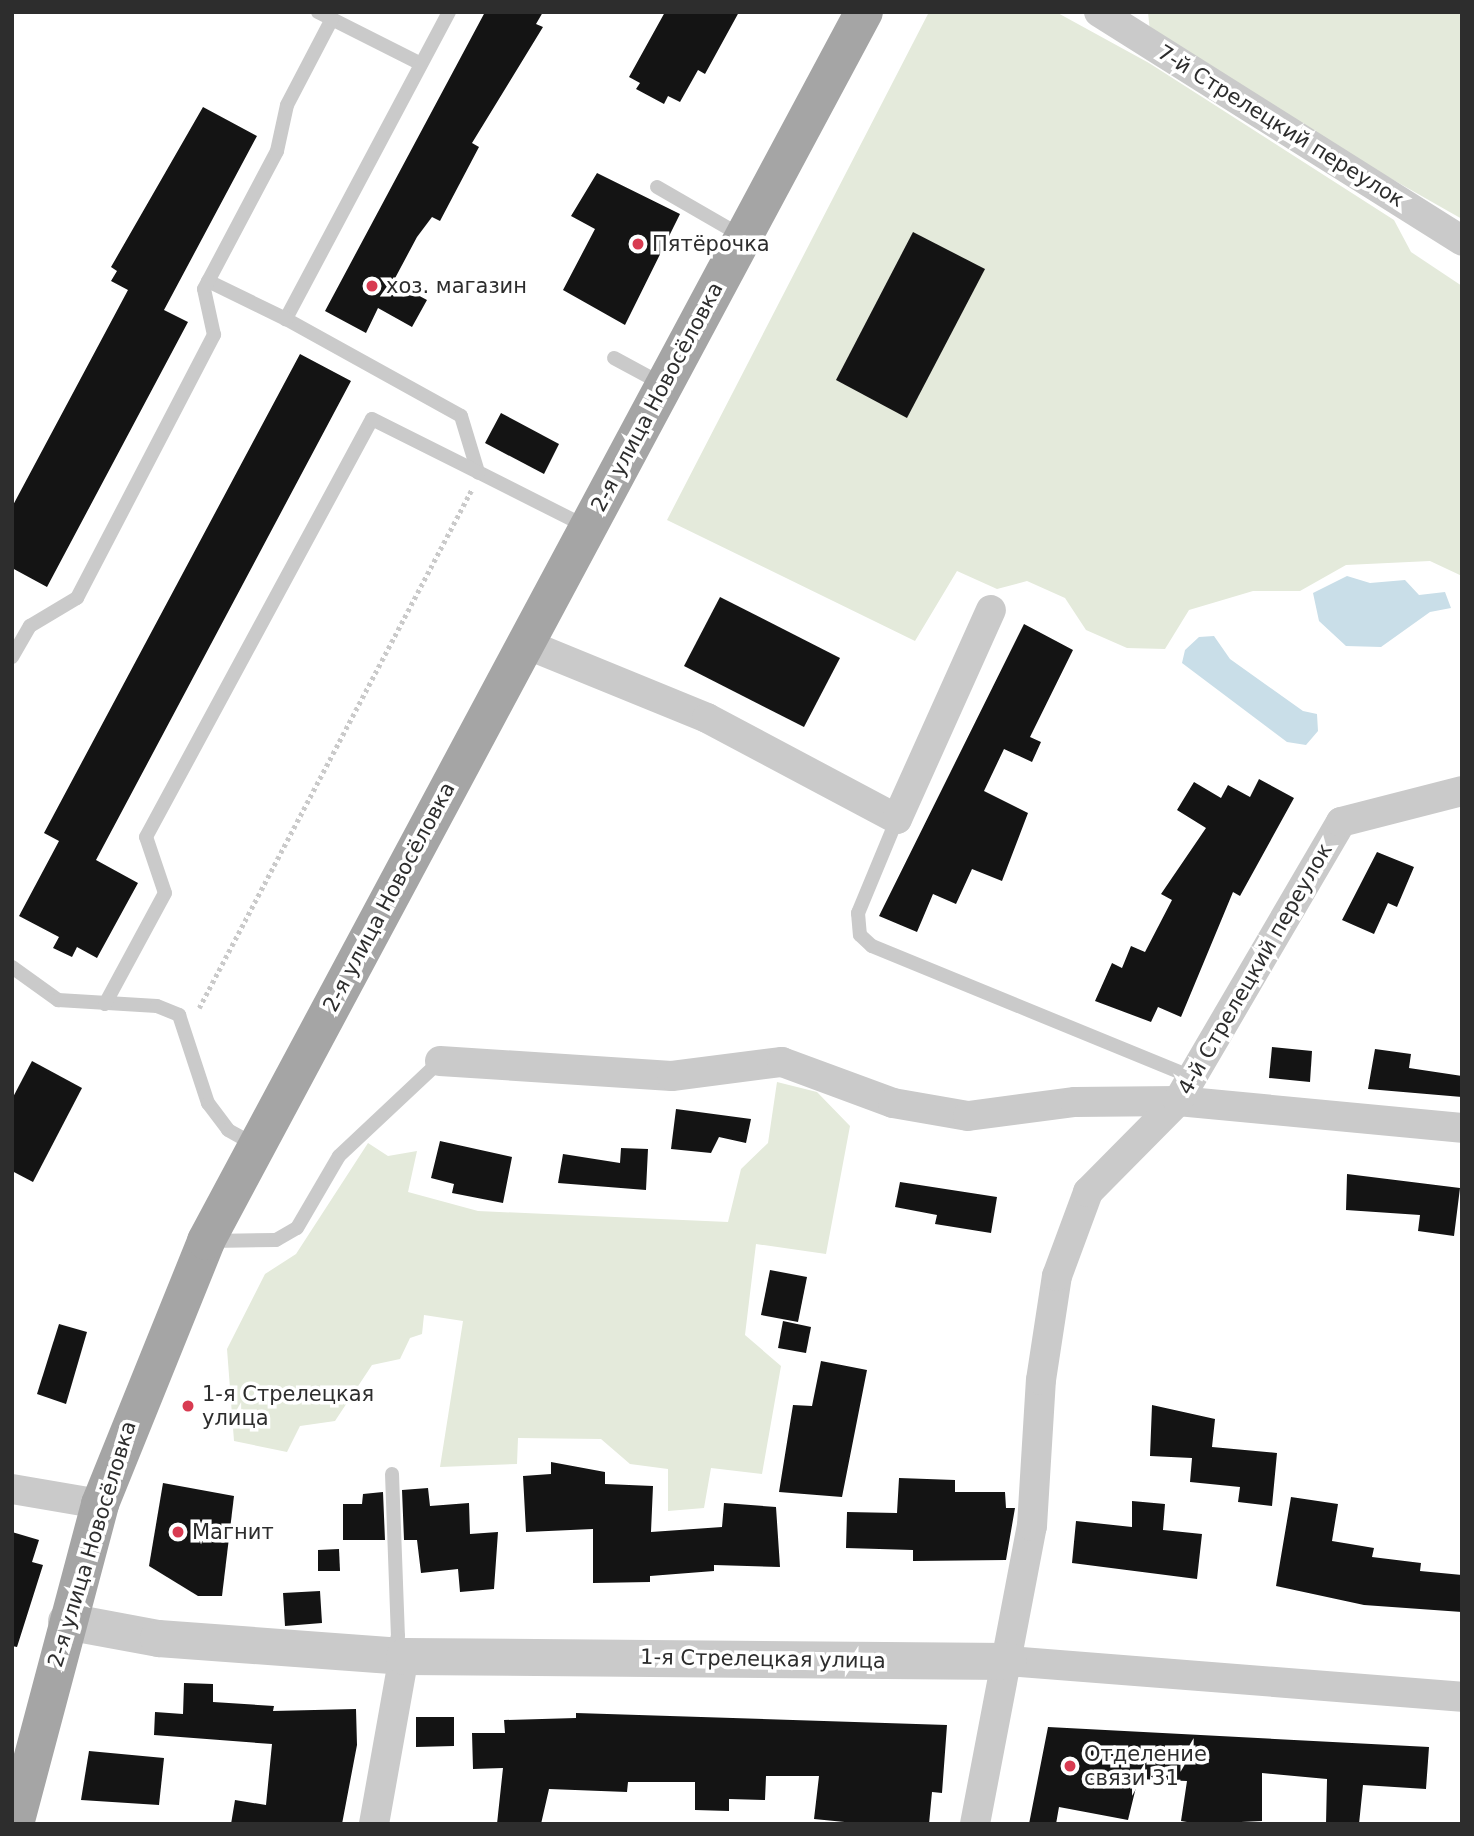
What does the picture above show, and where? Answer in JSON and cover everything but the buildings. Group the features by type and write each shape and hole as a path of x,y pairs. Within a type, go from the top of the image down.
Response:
{"main road":[{"name":"2-я улица Новосёловка","path":"15,1824 66,1621 100,1504 206,1241 255,1145 864,12"}],"street":[{"name":"7-й Стрелецкий переулок","path":"1099,12 1462,241"},
{"path":"526,644 707,718 897,819 991,610"},
{"name":"4-й Стрелецкий переулок","path":"975,1824 1032,1526 1041,1380 1058,1276 1088,1192 1185,1089 1341,822 1462,791"},
{"path":"440,1061 671,1076 782,1062 893,1103 968,1116 1185,1089 1462,1128"},
{"path":"12,1489 100,1504"},
{"name":"1-я Стрелецкая улица","path":"66,1621 158,1638 398,1655 1008,1661 1462,1697"},
{"path":"374,1824 398,1655"}],"lane":[{"path":"318,12 421,64"},
{"path":"286,319 449,12"},
{"path":"12,657 30,626 77,598 214,335 204,289 277,151 287,105 332,19"},
{"path":"657,187 744,236"},
{"path":"208,281 286,319 461,416 478,472"},
{"path":"614,358 664,385"},
{"path":"105,1004 164,892 146,837 372,419 587,527"},
{"path":"897,819 858,913 860,934 872,946 1185,1089"},
{"path":"12,967 58,1000 157,1006 179,1015 189,1031 208,1102 228,1130 255,1145"},
{"path":"206,1241 276,1240 297,1228 340,1156 440,1061"},
{"path":"391,1474 398,1655"}],"path":[{"path":"189,1031 218,962 478,472"}],"green space":[{"path":"929,12 1056,12 1149,63 1394,220 1411,252 1462,286 1462,576 1430,561 1346,565 1300,591 1253,591 1189,610 1165,649 1127,648 1086,630 1065,598 1027,581 997,589 957,571 915,641 667,520"},
{"path":"1148,12 1462,12 1462,219 1151,42"},
{"path":"777,1082 817,1092 850,1126 826,1254 756,1244 745,1335 781,1366 762,1474 711,1468 704,1508 668,1511 668,1469 630,1464 601,1439 518,1438 517,1464 440,1467 463,1321 424,1315 422,1334 410,1338 400,1359 372,1365 335,1421 300,1426 287,1452 234,1441 227,1349 265,1274 296,1254 368,1143 388,1156 417,1151 408,1192 478,1211 728,1222 741,1169 768,1143"}],"water":[{"path":"1347,576 1370,583 1405,580 1419,595 1445,592 1451,608 1430,612 1381,647 1346,646 1319,621 1313,593"},
{"path":"1214,636 1230,659 1303,711 1317,714 1318,731 1306,745 1287,742 1182,663 1185,650 1199,637"}],"place":[{"name":"Пятёрочка","path":"638,244"},
{"name":"хоз. магазин","path":"372,286"},
{"name":"1-я Стрелецкая улица","path":"188,1406"},
{"name":"Магнит","path":"178,1532"},
{"name":"Отделение связи 31","path":"1070,1766"}]}
